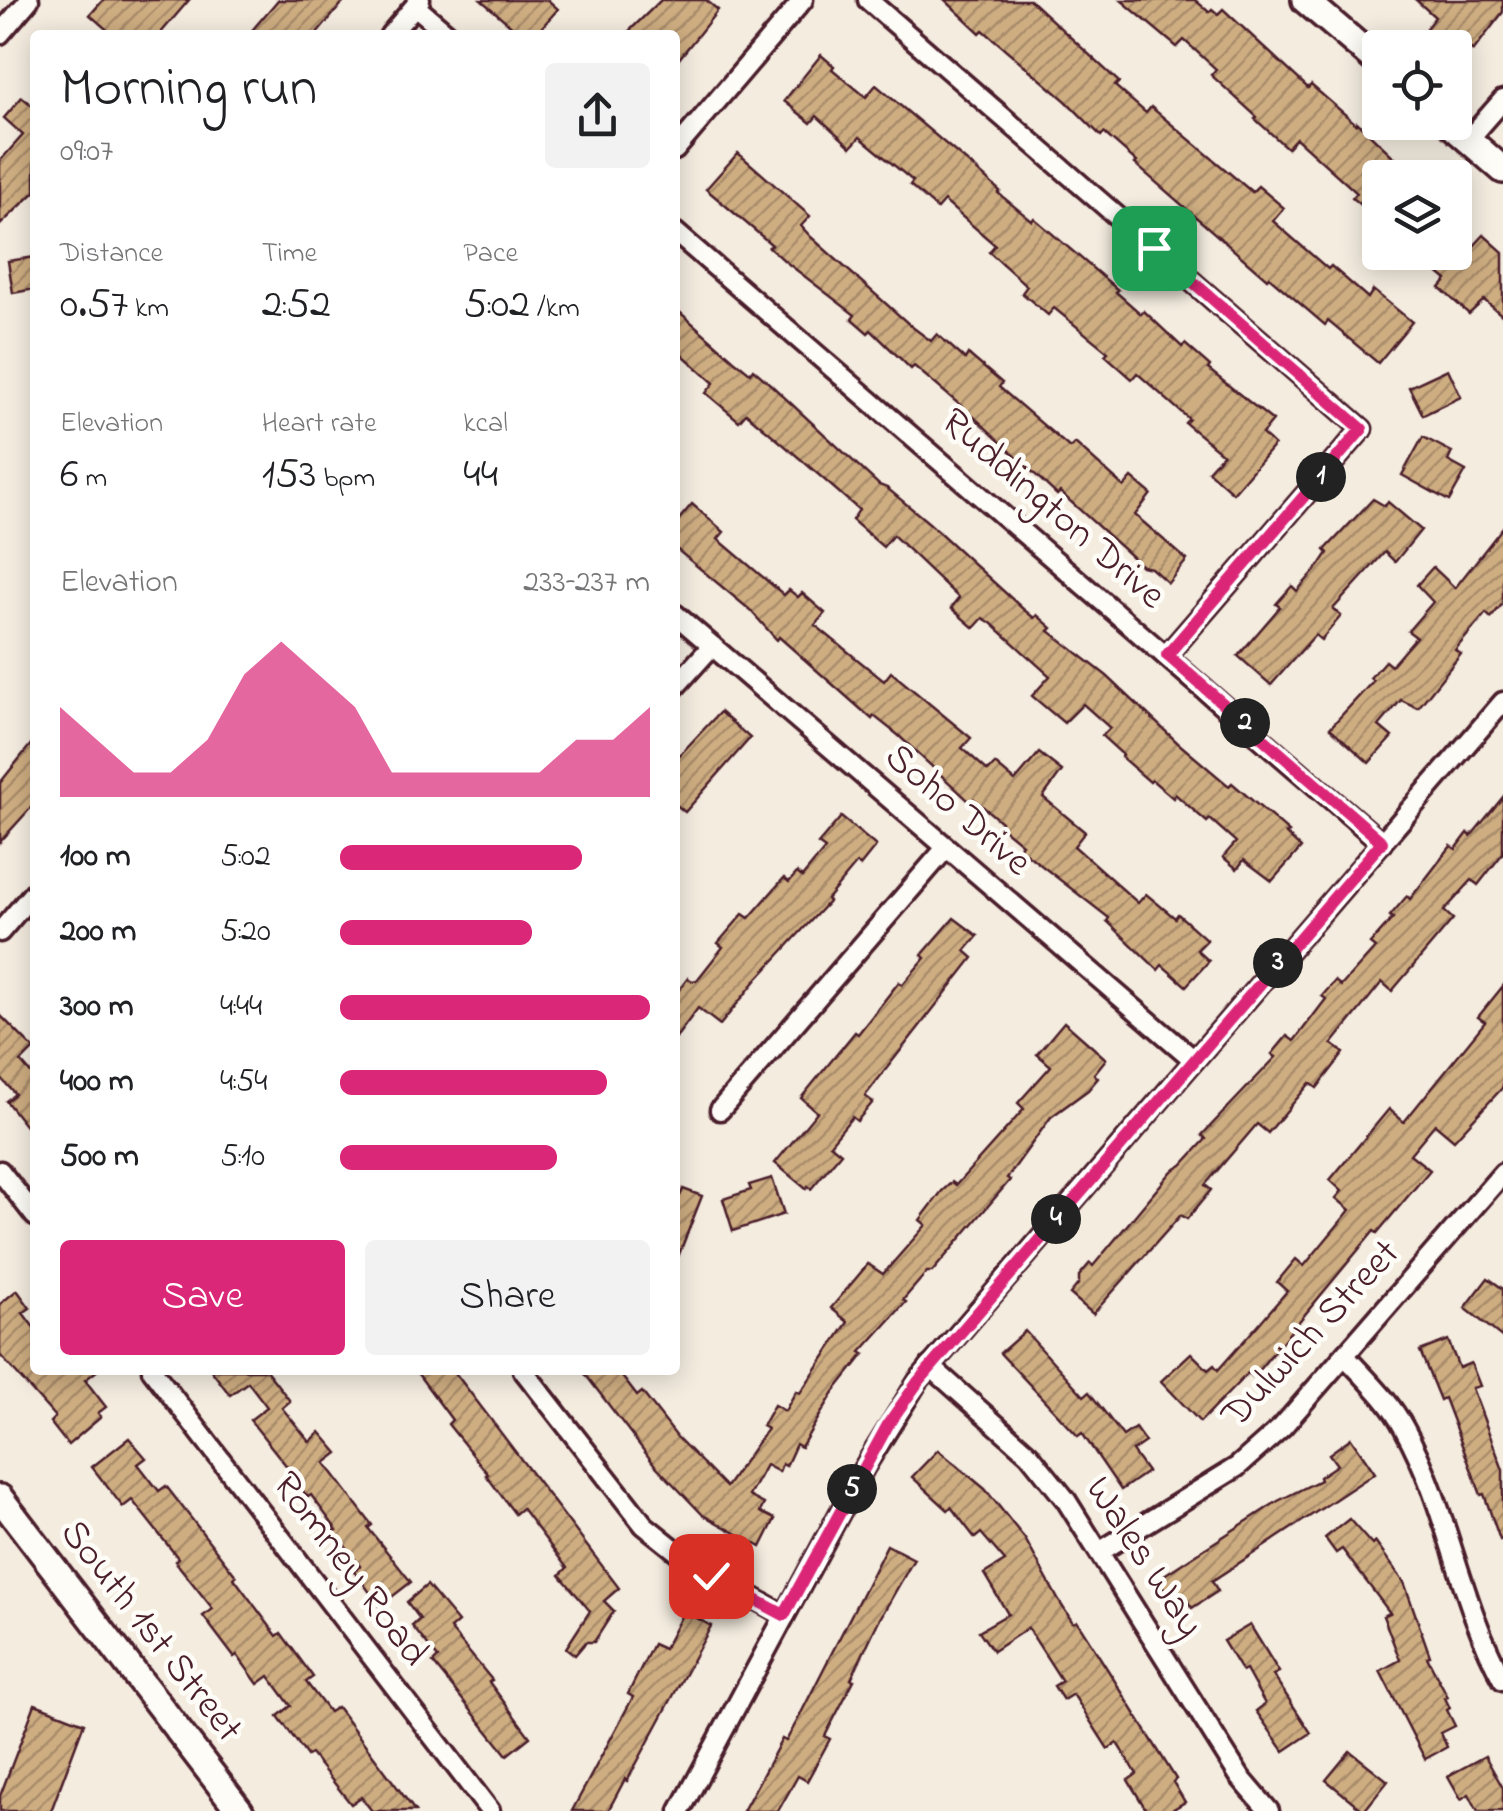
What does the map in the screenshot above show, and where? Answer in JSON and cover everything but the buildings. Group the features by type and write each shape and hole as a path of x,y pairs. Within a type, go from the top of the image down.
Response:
{"main road":[{"path":"1305,0 1362,49"},
{"path":"1468,140 1503,170"},
{"name":"South 1st Street","path":"0,1498 240,1811"}],"street":[{"path":"0,34 30,0"},
{"path":"680,144 803,0"},
{"path":"868,0 1362,429 1167,655"},
{"path":"394,30 418,3 444,30"},
{"path":"1472,135 1503,100"},
{"name":"Ruddington Drive","path":"680,236 1382,842"},
{"name":"Soho Drive","path":"680,618 1194,1060"},
{"path":"680,681 712,646"},
{"path":"680,1811 889,1423 930,1366 1503,702"},
{"path":"720,1110 946,848"},
{"path":"0,932 30,897"},
{"path":"0,1170 30,1209"},
{"name":"Dulwich Street","path":"1101,1551 1237,1467 1300,1409 1503,1173"},
{"path":"1345,1356 1404,1427 1503,1680"},
{"name":"Wales Way","path":"930,1366 1029,1454 1066,1500 1240,1777 1269,1811"},
{"name":"Romney Road","path":"156,1375 490,1811"},
{"path":"526,1375 644,1525 694,1565 784,1615"}],"route":[{"path":"711,1576 784,1615 889,1423 918,1382 1382,842 1167,655 1362,429 1154,248"}]}
